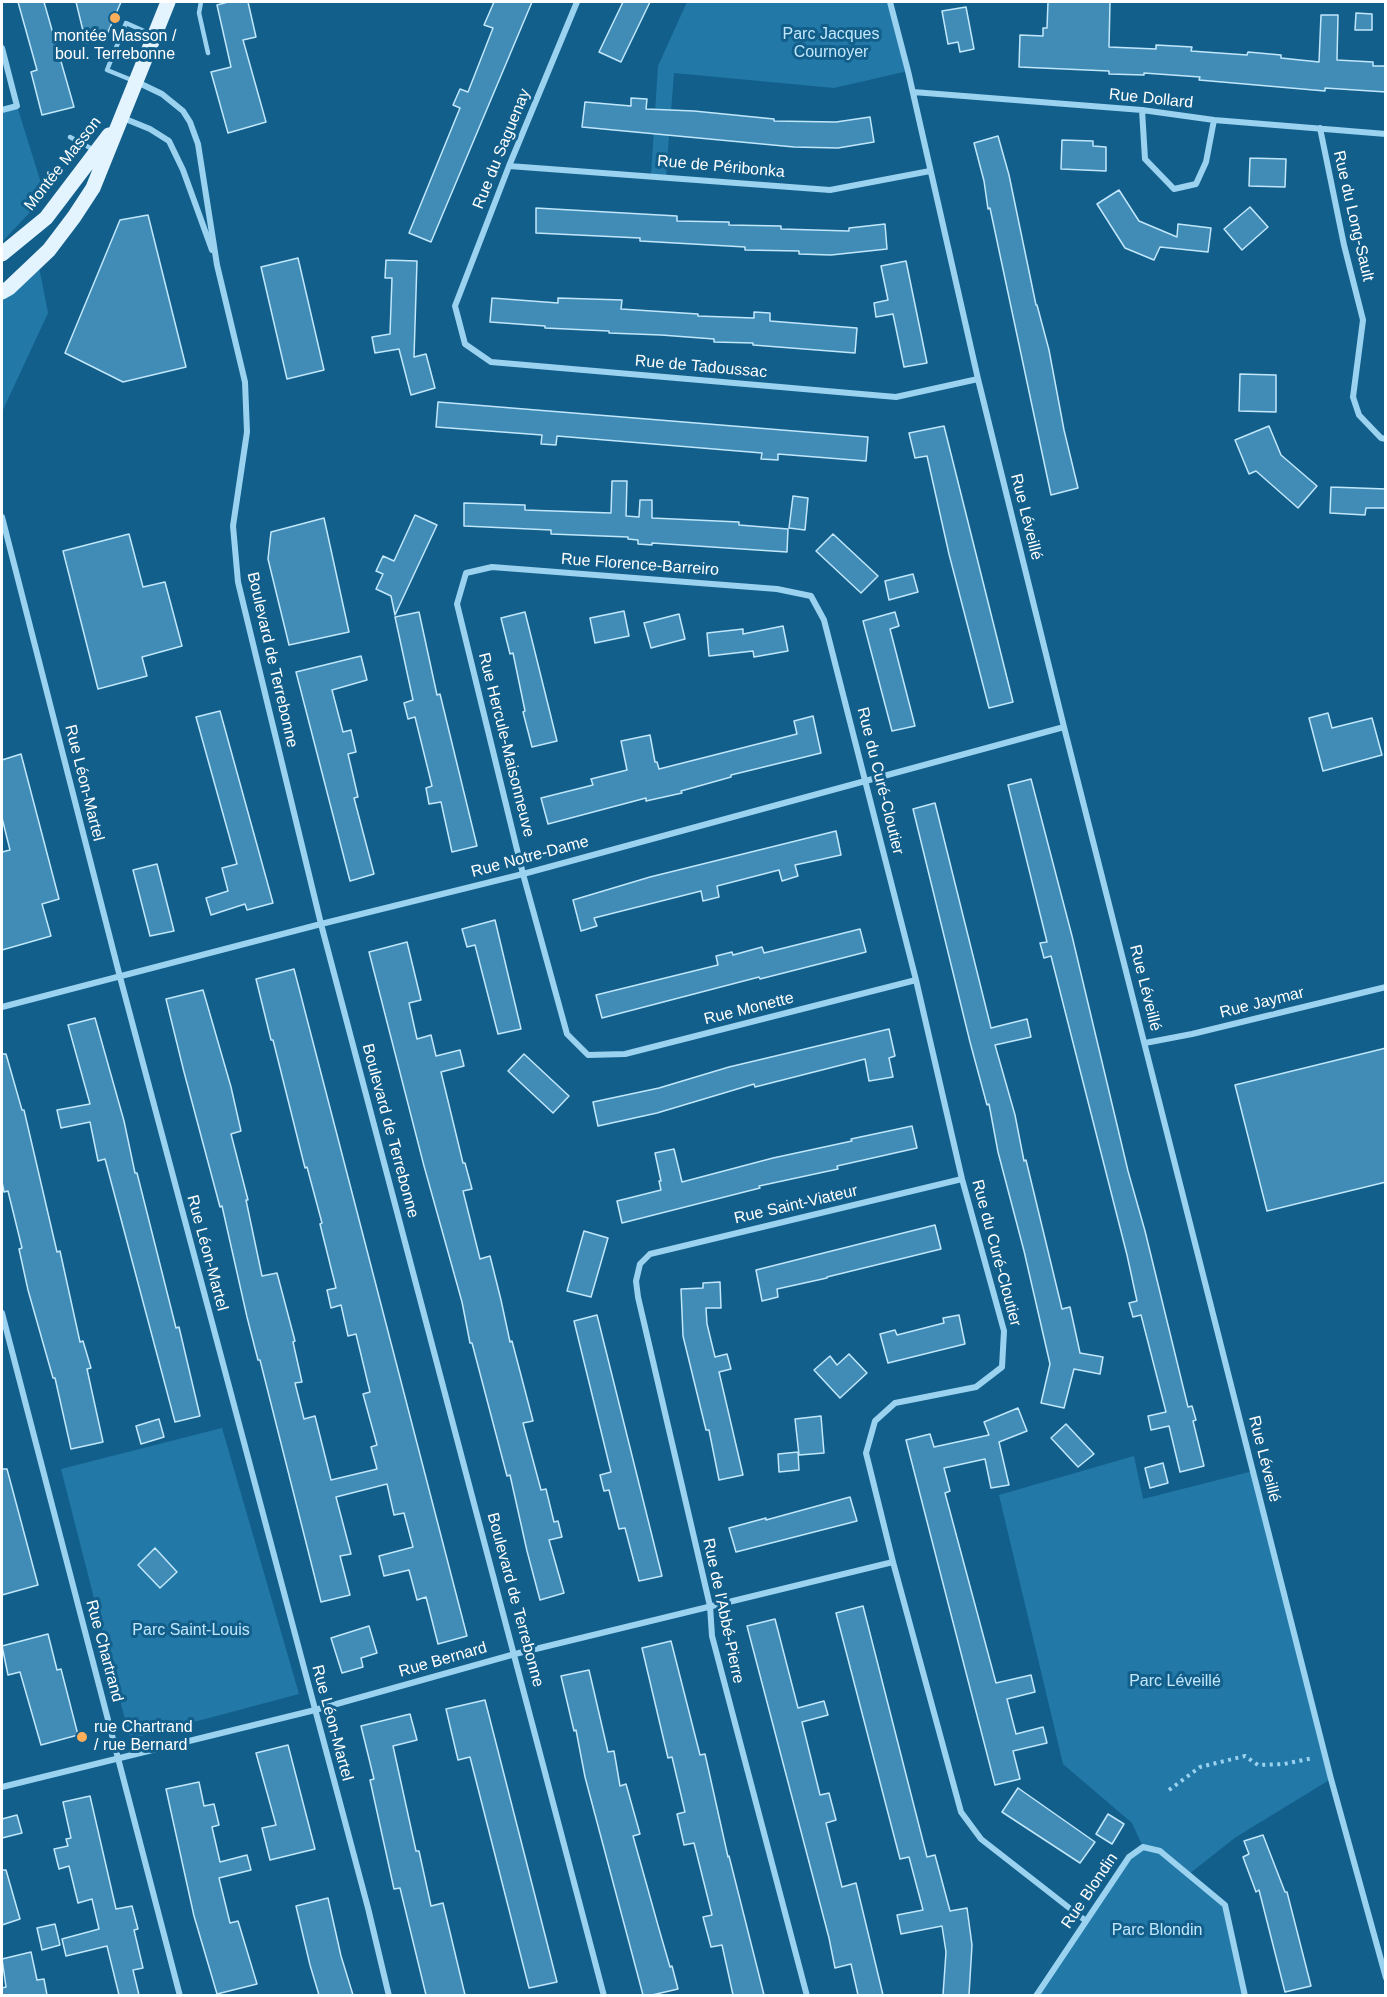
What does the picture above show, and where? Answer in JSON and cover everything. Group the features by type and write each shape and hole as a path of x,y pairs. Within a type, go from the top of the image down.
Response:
{"main road":[{"name":"Montée Masson","path":"2,254 46,218 102,153 122,118 168,2"},
{"name":"Montée Masson","path":"2,292 38,262 63,233 93,188 102,153"}],"street":[{"name":"Rue du Saguenay","path":"455,306 509,166 577,2"},
{"name":"Rue Léveillé","path":"890,2 913,92 978,379 1064,727 1326,1756 1386,1978"},
{"path":"2,48 17,106 2,110"},
{"name":"Boulevard de Terrebonne","path":"137,82 162,94 183,111 195,133 198,144 217,265 245,382 247,432 233,526 238,582 321,924 604,1995"},
{"name":"Rue Dollard","path":"913,92 1142,110 1214,120 1386,134"},
{"path":"1142,110 1145,159 1174,189 1196,183 1206,162 1214,120"},
{"name":"Boulevard de Terrebonne","path":"122,118 150,129 169,141 183,170 217,265"},
{"name":"Rue du Long-Sault","path":"1320,128 1344,245 1363,320 1353,398 1359,415 1381,438 1386,439"},
{"name":"Rue de Péribonka","path":"509,166 830,190 930,171"},
{"name":"Rue de Tadoussac","path":"455,306 465,344 491,362 896,397 978,379"},
{"name":"Rue Léon-Martel","path":"2,517 120,977 389,1995"},
{"name":"Rue Florence-Barreiro","path":"466,573 492,567 777,589 811,596"},
{"name":"Rue Hercule-Maisonneuve","path":"466,573 457,604 524,874 567,1034 588,1055"},
{"name":"Rue du Curé-Cloutier","path":"811,596 824,620 916,980 962,1179 1004,1331 1002,1367 976,1387 895,1403 875,1420 866,1453 961,1812 981,1839 1086,1921"},
{"name":"Rue Notre-Dame","path":"2,1007 524,874 1064,727"},
{"name":"Rue Monette","path":"588,1055 625,1054 916,980"},
{"name":"Rue Jaymar","path":"1145,1043 1192,1034 1386,987"},
{"name":"Rue Saint-Viateur","path":"640,1264 650,1254 962,1179"},
{"name":"Rue de l'Abbé-Pierre","path":"640,1264 636,1281 638,1297 710,1606 712,1636 807,1995"},
{"name":"Rue Chartrand","path":"2,1313 180,1995"},
{"name":"Rue Bernard","path":"2,1787 315,1710 515,1654 893,1562"},
{"name":"Rue Blondin","path":"1036,1995 1129,1857 1143,1847 1160,1851 1225,1905 1245,1995"}],"lane":[{"path":"201,2 199,13 208,53"},
{"path":"137,82 107,70 126,23 155,36"},
{"path":"70,137 102,153"}],"path":[{"path":"1169,1790 1200,1767 1245,1756 1258,1764 1284,1764 1326,1756"}],"green space":[{"name":"Parc Jacques Cournoyer","path":"687,2 890,2 908,71 834,88 674,73 666,176 651,175 658,66"},
{"path":"17,106 45,196 2,242 2,110"},
{"path":"38,262 48,313 2,412 2,292"},
{"name":"Parc Saint-Louis","path":"222,1428 299,1694 130,1739 61,1469"},
{"name":"Parc Léveillé","path":"1134,1456 1143,1499 1253,1471 1331,1779 1236,1837 1189,1874 1225,1905 1245,1995 1036,1995 1129,1857 1143,1847 1132,1823 1063,1764 999,1495"}],"building":[{"path":"18,2 44,2 74,107 42,115 31,72 37,70"},
{"path":"76,2 121,2 105,39 86,43"},
{"path":"228,2 248,2 256,37 243,40 266,122 228,133 211,72 231,67 217,5"},
{"path":"494,2 532,2 431,242 409,233 460,108 453,105 460,89 468,92 493,28 484,25"},
{"path":"623,2 650,2 621,62 599,52"},
{"path":"1048,2 1110,2 1109,47 1156,49 1156,45 1192,47 1191,51 1247,55 1248,52 1319,62 1321,15 1338,15 1337,60 1373,62 1373,66 1386,66 1386,92 1325,88 1325,91 1199,80 1200,77 1144,73 1144,75 1109,74 1109,71 1019,67 1020,35 1043,36 1043,28 1047,28"},
{"path":"966,7 974,49 960,52 958,42 948,44 942,11"},
{"path":"1356,13 1372,14 1372,30 1355,30"},
{"path":"631,98 647,99 646,109 694,111 774,119 774,121 836,122 870,117 874,142 838,148 794,147 582,127 585,102 631,106"},
{"path":"998,136 1009,175 1036,305 1049,350 1078,488 1051,495 974,143"},
{"path":"1062,140 1093,141 1093,146 1106,147 1106,171 1061,169"},
{"path":"1250,158 1286,159 1285,187 1249,186"},
{"path":"1119,190 1139,221 1177,237 1178,224 1211,228 1208,252 1160,247 1154,260 1125,248 1097,204"},
{"path":"1250,207 1268,227 1242,250 1224,229"},
{"path":"536,208 677,216 677,221 781,226 781,229 849,231 849,228 885,224 887,249 831,255 799,254 799,251 745,250 745,247 640,241 640,238 536,233"},
{"path":"148,215 186,367 123,382 65,353 120,220"},
{"path":"298,258 324,370 287,379 261,267"},
{"path":"386,260 417,261 414,357 426,354 435,388 411,395 399,349 375,353 372,337 390,334 392,278 385,278"},
{"path":"906,261 927,363 904,367 893,314 876,317 874,303 888,300 881,266"},
{"path":"492,298 558,303 558,298 622,300 621,309 698,314 698,316 754,318 754,312 770,313 770,321 857,328 855,353 753,345 753,343 714,342 714,339 609,333 609,331 545,328 545,326 490,322"},
{"path":"1240,374 1276,375 1276,412 1239,411"},
{"path":"438,402 868,437 866,461 778,454 778,460 761,459 762,453 557,436 556,445 541,444 542,435 436,427"},
{"path":"944,426 1013,702 989,708 949,554 927,456 915,458 909,433"},
{"path":"1269,426 1281,455 1317,486 1298,508 1256,471 1249,474 1235,440"},
{"path":"612,481 627,481 626,516 639,517 640,500 652,500 652,518 739,522 739,525 788,529 787,552 638,544 638,540 628,539 628,537 551,534 551,530 464,526 464,503 525,505 525,510 611,513"},
{"path":"1331,487 1386,489 1386,508 1366,508 1365,515 1330,513"},
{"path":"793,496 808,498 805,530 789,528"},
{"path":"415,515 437,525 395,615 391,596 376,589 383,574 376,571 383,556 394,561"},
{"path":"324,518 349,632 289,645 268,559 271,532"},
{"path":"129,534 143,587 165,582 182,646 142,657 147,676 98,689 63,551"},
{"path":"833,534 878,576 861,593 816,551"},
{"path":"913,574 918,592 889,600 885,581"},
{"path":"624,611 629,636 595,643 590,618"},
{"path":"419,612 437,695 440,694 477,846 452,852 441,802 429,804 426,788 432,786 415,717 408,719 404,703 413,700 395,617"},
{"path":"525,612 557,741 532,747 523,712 525,711 513,653 510,654 501,618"},
{"path":"895,612 899,626 890,629 915,726 892,731 863,621"},
{"path":"679,614 685,639 651,648 644,623"},
{"path":"783,626 788,651 754,657 753,651 709,656 707,633 743,629 743,634"},
{"path":"361,656 367,680 332,690 343,732 351,730 356,752 348,754 358,797 354,798 374,874 350,881 296,672"},
{"path":"220,711 273,903 247,910 245,904 211,915 206,898 228,891 222,868 237,864 196,717"},
{"path":"1328,713 1332,728 1372,718 1382,755 1323,771 1309,718"},
{"path":"813,716 821,753 731,775 731,777 681,791 682,793 646,801 646,798 548,824 541,798 593,785 591,779 627,770 621,741 650,735 655,762 659,769 797,734 794,721"},
{"path":"21,754 59,899 42,904 51,936 2,950 2,852 10,850 2,818 2,760"},
{"path":"1031,779 1188,1407 1192,1406 1196,1420 1193,1421 1204,1466 1180,1472 1169,1426 1151,1430 1148,1416 1166,1412 1141,1315 1133,1317 1129,1303 1137,1301 1127,1255 1051,956 1044,958 1040,943 1047,942 1008,785"},
{"path":"935,803 991,1028 1027,1019 1031,1037 995,1045 1015,1115 1024,1161 1026,1160 1062,1309 1070,1307 1080,1353 1103,1357 1100,1374 1074,1369 1064,1408 1041,1403 1050,1364 998,1152 989,1104 987,1105 970,1042 913,809"},
{"path":"836,831 841,855 795,865 798,876 782,881 779,870 717,886 719,897 703,901 701,891 594,918 597,926 581,931 573,900 650,877"},
{"path":"157,864 174,931 150,936 133,870"},
{"path":"495,920 521,1029 498,1034 475,945 467,947 462,929"},
{"path":"860,929 866,952 602,1018 596,995 718,965 716,956 732,952 733,955 762,947 764,953"},
{"path":"407,942 421,1000 409,1003 417,1039 431,1035 436,1056 460,1050 464,1066 441,1072 463,1163 465,1163 472,1189 463,1191 480,1259 490,1256 510,1342 512,1341 533,1421 523,1423 541,1490 546,1489 554,1522 558,1521 562,1537 549,1540 564,1593 540,1600 510,1475 507,1476 472,1343 470,1343 462,1302 424,1166 369,952"},
{"path":"294,969 467,1636 438,1644 426,1597 417,1600 409,1570 384,1576 379,1556 413,1547 404,1513 394,1515 387,1484 336,1497 351,1554 340,1556 350,1595 321,1602 247,1317 222,1206 220,1207 166,999 203,990 241,1131 231,1134 248,1200 246,1200 262,1276 277,1273 295,1341 293,1342 302,1382 295,1383 304,1419 315,1416 331,1480 377,1469 371,1447 377,1445 363,1394 370,1392 356,1334 348,1336 341,1305 331,1308 327,1290 336,1288 320,1224 322,1223 307,1167 305,1168 256,979"},
{"path":"95,1018 124,1121 135,1173 137,1173 176,1328 179,1327 200,1416 175,1422 105,1159 98,1161 90,1122 61,1128 57,1110 90,1104 68,1025"},
{"path":"889,1029 895,1056 889,1058 893,1077 869,1081 865,1059 755,1087 754,1084 657,1113 598,1126 593,1102 659,1088 729,1067"},
{"path":"1386,1048 1386,1182 1267,1211 1235,1085"},
{"path":"2,1054 6,1054 22,1110 24,1110 57,1252 60,1251 80,1342 83,1341 91,1368 87,1369 103,1442 71,1449 55,1378 53,1378 28,1290 19,1249 22,1248 8,1191 4,1192 2,1182"},
{"path":"524,1054 569,1096 553,1113 508,1071"},
{"path":"912,1126 917,1148 837,1166 838,1169 759,1186 760,1188 622,1223 617,1201 661,1190 655,1153 674,1149 682,1182"},
{"path":"935,1225 941,1249 777,1289 778,1297 762,1301 756,1270"},
{"path":"584,1231 608,1238 591,1297 567,1291"},
{"path":"720,1282 721,1308 706,1308 707,1324 715,1357 727,1354 731,1369 719,1372 743,1475 719,1480 709,1430 706,1430 683,1336 681,1289 703,1288 703,1283"},
{"path":"597,1315 662,1576 639,1581 625,1528 619,1529 609,1490 604,1491 600,1475 611,1472 574,1321"},
{"path":"959,1315 965,1344 888,1363 880,1334 895,1330 897,1335 944,1323 943,1318"},
{"path":"849,1354 867,1373 840,1398 814,1370 830,1356 837,1365"},
{"path":"1018,1408 1027,1431 999,1442 1009,1485 991,1488 985,1459 944,1468 950,1491 945,1493 996,1683 1031,1675 1035,1692 1007,1699 1016,1734 1043,1727 1047,1743 1013,1751 1020,1779 995,1785 906,1440 930,1434 934,1447 989,1435 984,1422"},
{"path":"821,1416 824,1453 799,1455 795,1419"},
{"path":"159,1419 164,1437 141,1444 136,1426"},
{"path":"1066,1424 1094,1454 1078,1467 1051,1438"},
{"path":"798,1452 799,1470 779,1472 778,1454"},
{"path":"1163,1463 1168,1483 1150,1488 1145,1468"},
{"path":"2,1469 7,1469 38,1585 2,1595"},
{"path":"850,1497 857,1521 736,1552 729,1528"},
{"path":"155,1548 177,1572 160,1588 138,1565"},
{"path":"863,1606 927,1857 935,1855 950,1911 967,1908 972,1945 969,1995 943,1995 946,1952 942,1926 901,1934 897,1915 923,1910 909,1857 900,1859 836,1613"},
{"path":"775,1619 798,1708 824,1701 828,1715 802,1722 820,1795 829,1793 836,1820 826,1823 842,1887 856,1883 883,1995 858,1995 851,1964 835,1968 747,1626"},
{"path":"369,1626 377,1653 361,1658 363,1667 342,1673 331,1638"},
{"path":"48,1634 57,1670 61,1669 78,1735 41,1745 20,1672 8,1675 2,1646"},
{"path":"671,1641 700,1755 705,1754 728,1857 764,1995 733,1995 722,1945 711,1947 703,1917 712,1915 694,1843 684,1845 677,1814 685,1812 672,1757 668,1758 642,1648"},
{"path":"589,1670 608,1752 614,1751 620,1786 626,1784 640,1834 633,1836 678,1989 643,1995 585,1777 576,1730 574,1731 561,1676"},
{"path":"485,1700 557,1982 529,1988 470,1757 458,1760 446,1709"},
{"path":"410,1714 417,1740 393,1746 416,1851 419,1851 431,1906 443,1903 465,1995 426,1995 400,1888 394,1889 370,1780 374,1779 361,1726"},
{"path":"288,1745 315,1849 270,1860 262,1828 276,1825 256,1753"},
{"path":"199,1782 204,1806 214,1804 219,1825 212,1827 220,1862 247,1855 251,1870 219,1878 230,1923 238,1921 257,1984 217,1994 194,1916 166,1789"},
{"path":"1018,1788 1095,1842 1080,1863 1002,1812"},
{"path":"90,1796 116,1909 132,1906 138,1929 134,1930 143,1968 133,1970 139,1995 119,1995 107,1946 66,1956 62,1939 99,1929 92,1899 78,1903 69,1866 59,1869 54,1849 68,1846 66,1839 71,1838 63,1802"},
{"path":"1108,1814 1124,1824 1112,1844 1096,1834"},
{"path":"17,1815 22,1833 2,1838 2,1819"},
{"path":"1263,1835 1285,1892 1287,1892 1311,1986 1285,1992 1259,1890 1256,1892 1243,1857 1249,1854 1244,1841"},
{"path":"2,1870 6,1870 20,1919 2,1925"},
{"path":"328,1898 341,1956 353,1995 319,1995 310,1965 296,1906"},
{"path":"55,1924 60,1945 42,1950 37,1928"},
{"path":"31,1952 37,1980 44,1979 47,1995 2,1995 2,1988 6,1987 2,1959"}],"place":[{"name":"montée Masson / boul. Terrebonne","path":"115,18"},
{"name":"rue Chartrand / rue Bernard","path":"82,1737"}],"park label":[{"name":"Parc Blondin","path":"1157,1931"}]}
